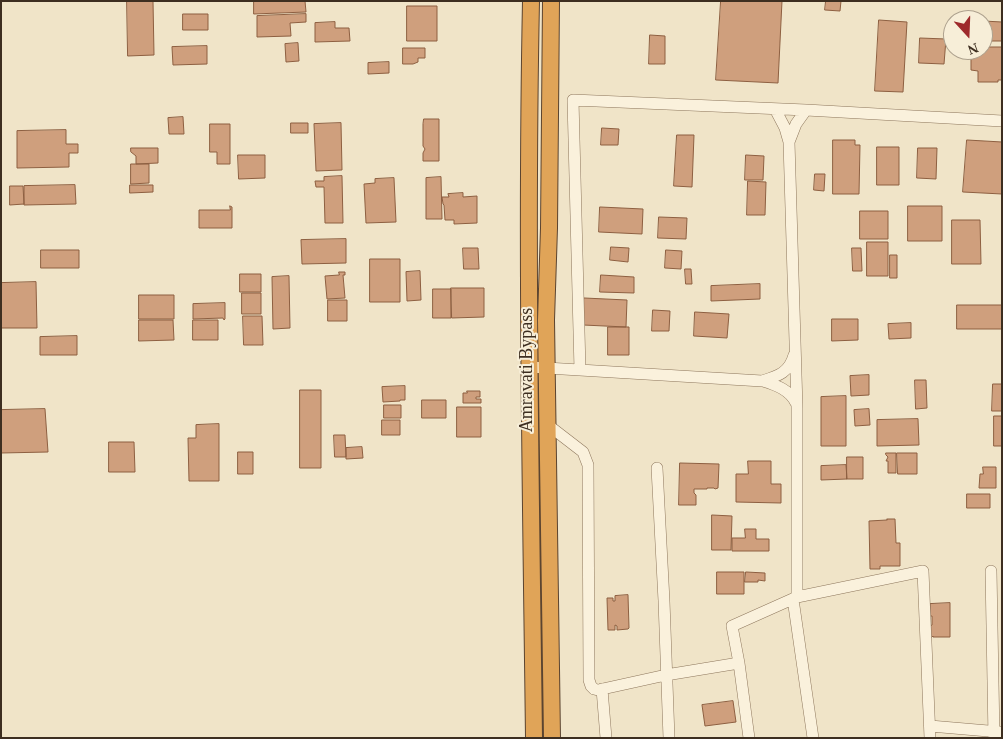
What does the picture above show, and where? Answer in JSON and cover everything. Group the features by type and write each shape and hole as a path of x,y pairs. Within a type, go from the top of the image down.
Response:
{"highway":[{"name":"Amravati Bypass","path":"531,1 529,72 530,367 534,738"},
{"name":"Amravati Bypass","path":"551,1 549,228 546,320 552,738"}],"street":[{"path":"580,370 574,100 1002,121"},
{"path":"775,109 785,128 789,142 797,408 795,598 813,738"},
{"path":"789,142 796,124 806,110"},
{"path":"762,381 776,377 787,370 793,359 796,346"},
{"path":"530,367 762,381 776,385 789,393 795,401 797,408"},
{"path":"548,425 583,452 588,465 589,680 591,686 594,689 602,689 666,675 739,663"},
{"path":"657,468 669,738"},
{"path":"749,738 732,626 795,598 923,571 930,738"},
{"path":"930,726 996,734 991,571"},
{"path":"602,689 606,738"}],"building":[{"path":"127,1 153,1 154,55 128,56"},
{"path":"254,1 305,1 306,12 254,14"},
{"path":"721,1 782,1 778,83 716,80"},
{"path":"826,1 841,1 840,11 825,10"},
{"path":"407,6 437,6 437,41 407,41"},
{"path":"183,14 208,14 208,30 183,30"},
{"path":"306,14 306,22 290,23 291,36 257,37 257,16"},
{"path":"879,20 907,22 903,92 875,91"},
{"path":"335,22 335,28 349,28 350,41 315,42 315,23"},
{"path":"993,22 1002,22 1002,41 993,41"},
{"path":"650,35 665,36 665,64 649,64"},
{"path":"920,38 943,39 944,64 919,63"},
{"path":"298,43 299,61 286,62 285,44"},
{"path":"207,46 207,64 173,65 172,47"},
{"path":"993,47 1002,47 1002,80 998,80 998,82 978,82 978,71 971,70 971,60 993,60"},
{"path":"403,48 425,48 425,58 418,58 418,62 413,64 403,64"},
{"path":"389,62 389,73 368,74 368,63"},
{"path":"183,117 184,134 169,134 168,118"},
{"path":"424,119 439,119 439,161 423,161 425,149 423,146"},
{"path":"291,123 308,123 308,133 291,133"},
{"path":"341,123 342,170 316,171 314,124"},
{"path":"210,124 230,124 230,164 217,164 217,152 210,152"},
{"path":"602,128 619,129 618,145 601,145"},
{"path":"66,130 66,144 78,144 78,153 69,153 69,167 17,168 17,131"},
{"path":"677,135 694,135 692,187 674,186"},
{"path":"833,140 855,140 855,145 860,145 859,194 833,194"},
{"path":"967,140 1002,142 1002,194 963,192"},
{"path":"877,147 899,147 899,185 877,185"},
{"path":"131,148 158,148 158,163 136,164 136,156 131,152"},
{"path":"918,148 937,148 936,179 917,178"},
{"path":"238,155 265,155 265,178 239,179"},
{"path":"746,155 764,156 763,180 745,180"},
{"path":"131,164 149,164 149,183 131,184"},
{"path":"815,174 825,174 824,191 814,190"},
{"path":"342,176 343,223 325,223 324,187 316,187 315,181 324,181 324,177"},
{"path":"441,177 442,219 426,219 426,178"},
{"path":"394,178 396,222 366,223 364,184 375,183 375,179"},
{"path":"748,181 766,182 765,215 747,215"},
{"path":"75,185 76,204 24,205 24,186"},
{"path":"130,185 153,185 153,192 130,193"},
{"path":"10,186 23,186 24,204 10,205"},
{"path":"463,193 463,197 477,196 477,223 454,224 454,220 445,220 442,197 449,197 448,194"},
{"path":"230,206 232,207 232,228 199,228 199,210 230,210"},
{"path":"908,206 942,206 942,241 908,241"},
{"path":"600,207 643,209 642,234 599,232"},
{"path":"860,211 888,211 888,239 860,239"},
{"path":"659,217 687,218 686,239 658,238"},
{"path":"952,220 980,220 981,264 952,264"},
{"path":"346,239 346,263 302,264 301,240"},
{"path":"867,242 888,242 888,276 867,276"},
{"path":"611,247 629,248 628,262 610,260"},
{"path":"463,248 478,248 479,269 464,269"},
{"path":"852,248 861,248 862,271 853,271"},
{"path":"41,250 79,250 79,268 41,268"},
{"path":"666,250 682,251 681,269 665,268"},
{"path":"890,255 897,255 897,278 890,278"},
{"path":"370,259 400,259 400,302 370,302"},
{"path":"685,269 691,269 692,284 686,284"},
{"path":"420,271 421,300 407,301 406,272"},
{"path":"339,272 345,272 345,275 343,275 345,298 327,299 325,276 339,275"},
{"path":"240,274 261,274 261,292 240,292"},
{"path":"601,275 634,277 634,293 600,292"},
{"path":"289,276 290,328 273,329 272,277"},
{"path":"36,282 37,328 1,328 1,283"},
{"path":"760,284 760,299 711,301 711,286"},
{"path":"451,288 484,288 484,317 452,318"},
{"path":"433,289 451,289 451,318 433,318"},
{"path":"242,293 261,293 261,314 242,314"},
{"path":"139,295 174,295 174,319 139,319"},
{"path":"584,298 627,300 626,327 583,325"},
{"path":"328,300 347,300 347,321 328,321"},
{"path":"225,303 224,320 223,318 193,319 193,304"},
{"path":"957,305 1002,305 1002,329 957,329"},
{"path":"653,310 670,311 669,331 652,331"},
{"path":"695,312 729,314 727,338 694,336"},
{"path":"243,316 262,316 263,345 244,345"},
{"path":"832,319 858,319 858,340 832,341"},
{"path":"139,320 173,320 174,340 139,341"},
{"path":"193,320 218,320 218,340 193,340"},
{"path":"911,323 911,338 889,339 888,324"},
{"path":"608,327 629,327 629,355 608,355"},
{"path":"77,336 77,355 40,355 40,337"},
{"path":"869,375 869,395 851,396 850,376"},
{"path":"915,380 926,380 927,408 916,409"},
{"path":"993,384 1002,384 1002,411 992,411"},
{"path":"405,386 405,400 383,402 382,387"},
{"path":"300,390 321,390 321,468 300,468"},
{"path":"467,391 480,391 480,397 476,397 476,399 481,399 481,403 463,403 463,393 467,393"},
{"path":"846,396 846,446 821,446 821,397"},
{"path":"422,400 446,400 446,418 422,418"},
{"path":"384,405 401,405 401,418 384,418"},
{"path":"457,407 481,407 481,437 457,437"},
{"path":"45,409 48,452 1,453 1,410"},
{"path":"869,409 870,425 855,426 854,410"},
{"path":"994,416 1002,416 1002,446 994,446"},
{"path":"918,419 919,445 877,446 877,420"},
{"path":"382,420 400,420 400,435 382,435"},
{"path":"219,424 219,481 189,481 188,438 196,438 196,425"},
{"path":"334,435 345,435 346,457 335,457"},
{"path":"109,442 134,442 135,472 109,472"},
{"path":"362,447 363,458 346,459 346,448"},
{"path":"238,452 253,452 253,474 238,474"},
{"path":"886,453 896,453 896,473 888,473 888,461 886,461 888,457"},
{"path":"897,453 917,453 917,474 898,474"},
{"path":"847,457 863,457 863,479 847,479"},
{"path":"748,461 771,461 771,484 781,484 781,503 736,502 736,474 748,474"},
{"path":"680,463 719,464 718,488 694,489 696,505 679,505"},
{"path":"846,465 847,479 821,480 821,466"},
{"path":"983,467 996,467 996,488 979,488 980,474 983,474"},
{"path":"967,494 990,494 990,508 967,508"},
{"path":"712,515 732,516 731,550 712,550"},
{"path":"895,519 896,543 900,543 900,566 880,566 880,569 870,569 869,521"},
{"path":"745,529 756,529 756,539 769,539 769,551 732,551 732,538 745,538"},
{"path":"717,572 744,572 744,594 717,594"},
{"path":"746,572 765,573 765,581 745,582"},
{"path":"628,595 629,628 617,630 615,625 615,630 608,630 607,598 613,598 613,601 615,601 615,596"},
{"path":"950,603 950,637 933,636 931,638 930,626 932,625 932,616 930,616 930,604"},
{"path":"733,701 736,722 705,726 702,705"}]}
